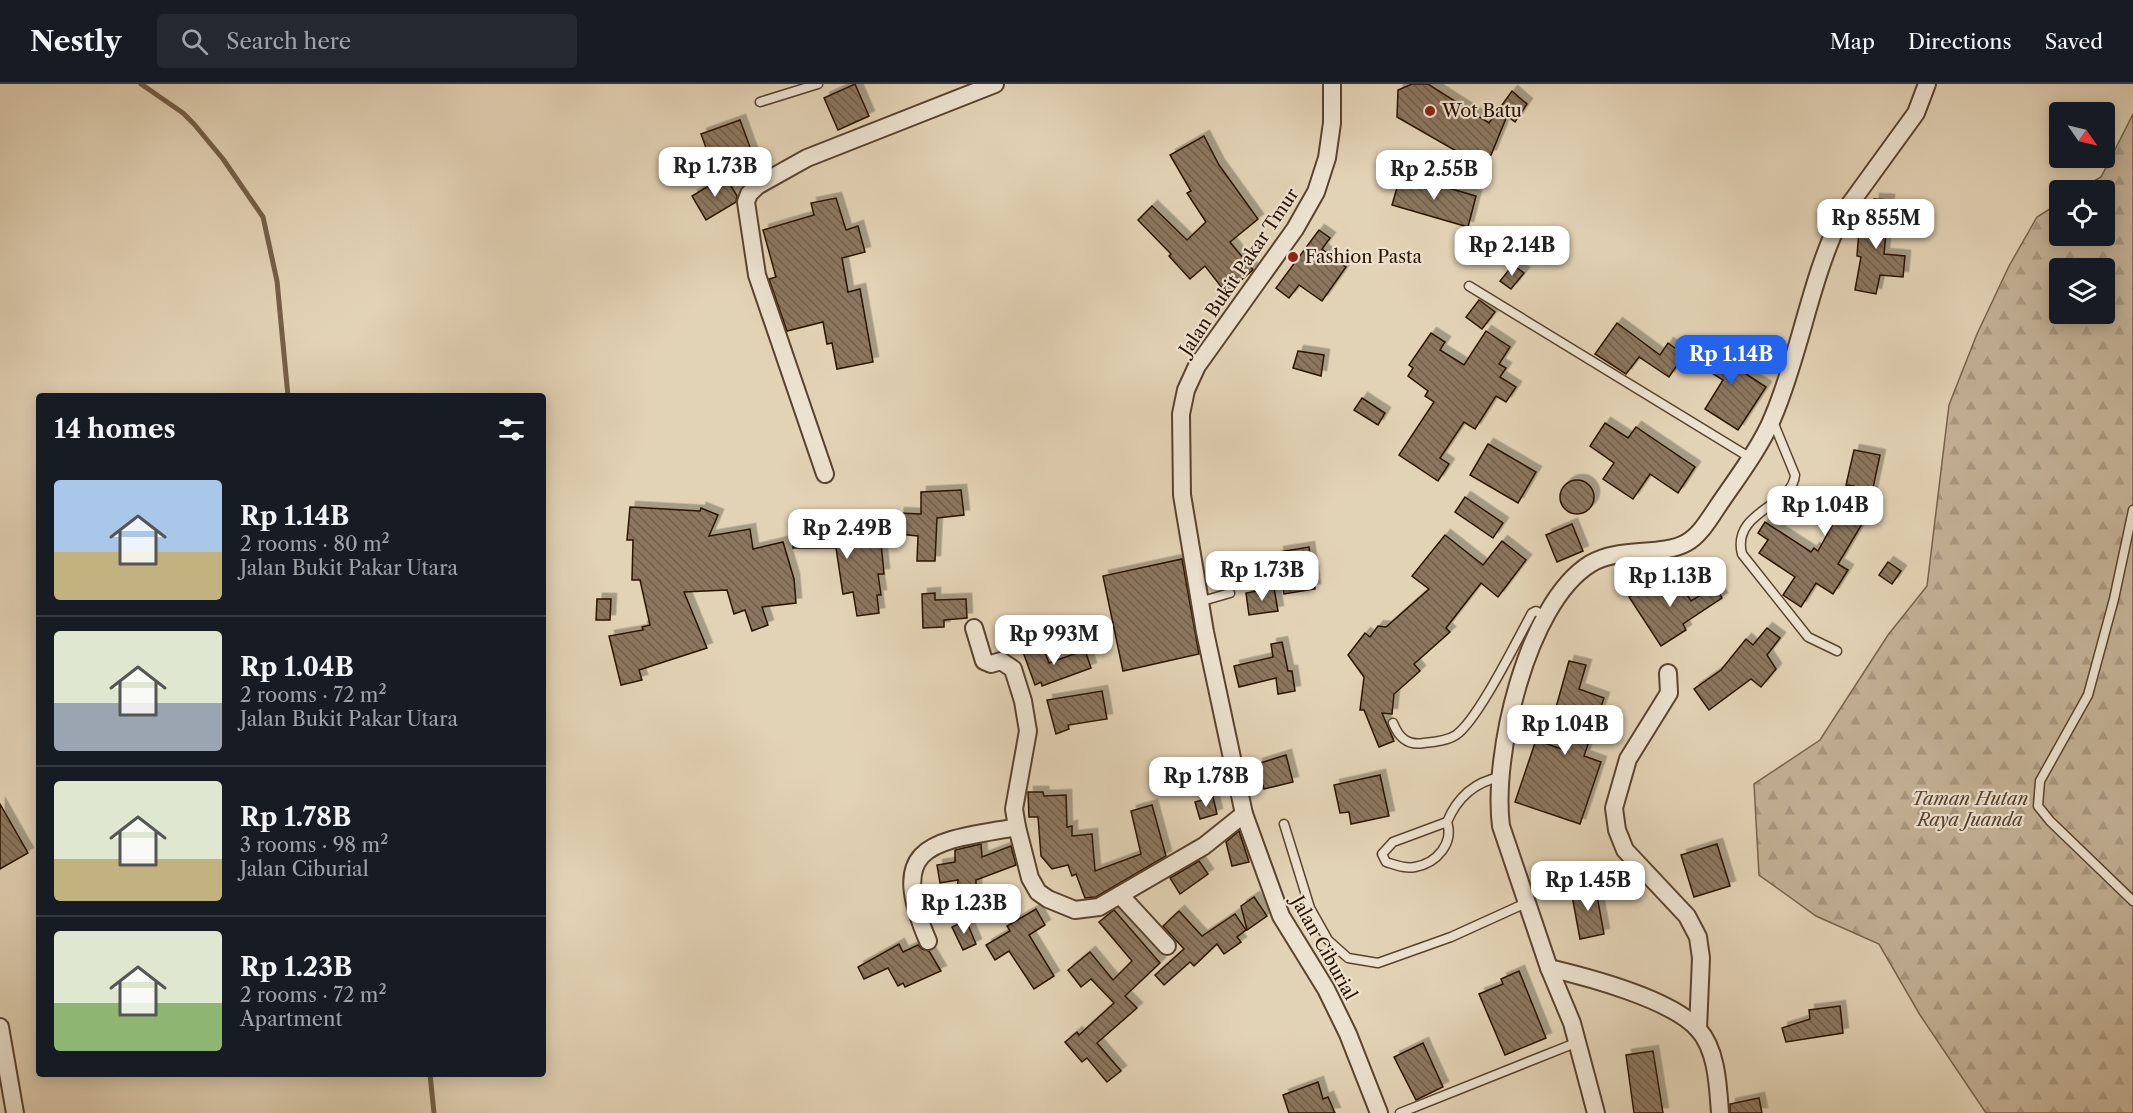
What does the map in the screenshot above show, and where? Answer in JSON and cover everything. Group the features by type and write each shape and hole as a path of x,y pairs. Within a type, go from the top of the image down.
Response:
{"street":[{"path":"825,474 757,275 746,202 749,194 757,186 807,158 965,90 995,84"},
{"name":"Jalan Bukit Pakar Tmur","path":"1191,552 1182,495 1179,443 1186,390 1203,357 1295,230 1316,192 1327,158 1332,123 1332,84"},
{"path":"1596,1113 1578,1042 1549,968 1501,826 1500,777 1509,718 1538,634 1561,593 1589,565 1628,552 1686,544 1697,535 1749,457 1772,419 1792,368 1815,284 1842,215 1916,113 1927,84"},
{"name":"Jalan Ciburial","path":"1191,552 1244,814 1281,916 1326,989 1348,1034 1378,1113"},
{"path":"974,628 984,661 991,664 1001,661 1013,669 1023,701 1028,731 1014,808 1030,878 1038,892 1048,899 1067,908 1084,911 1120,895 1204,846 1244,814"},
{"path":"1668,673 1669,693 1628,759 1614,808 1617,830 1625,850 1687,916 1698,937 1701,958 1698,1029"},
{"path":"928,941 918,918 911,879 913,867 919,857 937,844 1017,827"},
{"path":"1120,895 1167,946"},
{"path":"1549,968 1607,982 1667,1009 1698,1029 1711,1053 1718,1082 1720,1113"},
{"path":"0,1027 15,1113"}],"lane":[{"path":"760,102 818,84"},
{"path":"1469,286 1749,457"},
{"path":"1772,419 1795,475 1795,482 1791,489 1756,513 1741,537 1742,554 1808,637 1838,651"},
{"path":"2133,510 2114,599 2088,695 2040,781 2038,806 2050,821 2133,901"},
{"path":"1200,602 1230,593"},
{"path":"1393,723 1397,733 1407,742 1417,744 1454,737 1465,728 1507,660 1532,613 1536,611 1546,617"},
{"path":"1447,822 1393,842 1382,854 1386,862 1402,867 1417,867 1436,856 1448,844 1450,835 1447,822 1454,804 1462,795 1491,778 1500,777"},
{"path":"1284,824 1310,908 1328,940 1348,958 1378,963 1451,937 1526,903"},
{"path":"1400,1113 1578,1042"}],"green space":[{"name":"Taman Hutan Raya Juanda","path":"2133,114 2133,1113 1986,1113 1920,1015 1879,944 1816,916 1759,875 1754,784 1820,740 1888,635 1927,586 1949,405 1977,334 2009,266 2037,217 2049,209 2049,246 2115,246 2115,180 2096,180 2101,177 2106,168 2115,168 2115,149"}],"building":[{"path":"855,84 869,116 838,130 824,98"},
{"path":"1412,84 1428,84 1489,123 1512,91 1527,104 1515,122 1507,116 1491,155 1470,159 1397,117 1398,90"},
{"path":"740,120 754,158 716,175 701,134"},
{"path":"1204,136 1219,165 1258,219 1230,242 1253,270 1226,293 1205,266 1190,279 1169,256 1171,254 1138,220 1152,206 1187,240 1206,222 1187,193 1191,191 1170,155"},
{"path":"1401,174 1476,196 1468,227 1392,205"},
{"path":"725,176 737,196 736,202 706,220 692,196"},
{"path":"836,198 846,230 858,226 865,252 842,258 848,292 860,289 873,362 837,369 832,343 827,344 823,322 787,331 769,279 776,277 763,230 814,215 811,203"},
{"path":"1874,199 1889,200 1884,254 1905,256 1903,277 1880,275 1876,294 1855,290 1861,257 1857,256 1860,216 1873,217"},
{"path":"1319,230 1330,238 1322,249 1346,267 1322,301 1299,285 1289,298 1276,288"},
{"path":"1513,265 1524,273 1511,289 1500,281"},
{"path":"1479,300 1495,312 1482,329 1466,317"},
{"path":"1617,323 1660,355 1668,343 1684,355 1669,377 1639,357 1626,374 1595,354"},
{"path":"1486,331 1510,347 1499,364 1506,368 1500,377 1516,387 1506,402 1496,396 1475,429 1464,422 1440,458 1449,464 1438,481 1399,455 1434,402 1425,396 1428,391 1408,376 1413,368 1409,365 1431,333 1445,342 1440,350 1464,365"},
{"path":"1702,346 1724,360 1733,347 1755,361 1746,374 1766,387 1738,430 1705,409 1723,380 1693,361"},
{"path":"1298,351 1324,355 1321,376 1293,368"},
{"path":"1362,398 1385,413 1378,425 1354,410"},
{"path":"1605,423 1628,438 1636,427 1695,467 1678,493 1650,474 1633,499 1603,479 1614,463 1590,446"},
{"path":"1488,444 1536,472 1518,503 1470,475"},
{"path":"1854,450 1880,455 1870,502 1874,504 1838,564 1848,570 1833,594 1816,583 1801,607 1783,595 1795,577 1759,553 1768,540 1758,533 1765,522 1811,552 1814,548 1818,551 1854,486 1846,485"},
{"path":"1577,480 1589,485 1594,497 1589,509 1577,514 1565,509 1560,497 1565,485"},
{"path":"961,490 964,515 937,518 935,561 917,561 918,536 898,534 899,513 921,514 921,492"},
{"path":"1465,497 1503,523 1493,538 1455,512"},
{"path":"630,507 700,511 701,508 718,515 709,536 750,529 753,549 783,542 794,579 796,603 762,607 768,625 752,631 745,610 734,614 727,590 684,592 707,648 639,670 642,680 621,685 609,636 643,630 642,627 650,625 640,580 632,580 633,540 627,540"},
{"path":"855,522 855,545 881,542 884,574 878,574 881,595 877,595 879,613 857,616 853,592 843,594 836,548 793,548 793,523"},
{"path":"1572,524 1583,551 1557,562 1546,535"},
{"path":"1445,535 1483,565 1502,541 1526,560 1498,597 1481,583 1446,628 1450,632 1414,664 1420,671 1394,694 1392,714 1382,713 1394,741 1379,747 1364,710 1360,710 1364,677 1348,655 1365,633 1370,637 1378,626 1386,627 1429,589 1412,576"},
{"path":"1309,547 1315,589 1284,594 1278,552"},
{"path":"1182,559 1199,654 1123,671 1103,576"},
{"path":"1888,562 1901,571 1892,584 1879,575"},
{"path":"1677,579 1691,601 1715,586 1722,598 1683,624 1686,630 1661,646 1629,597 1654,581 1660,590"},
{"path":"1274,588 1278,611 1249,615 1246,593"},
{"path":"935,593 935,600 966,599 967,618 944,620 944,627 923,628 922,594"},
{"path":"597,599 611,599 610,620 596,620"},
{"path":"1767,628 1780,638 1767,655 1776,669 1761,687 1751,679 1709,710 1694,689 1721,670 1746,639 1753,645"},
{"path":"1282,642 1288,671 1292,671 1295,691 1278,694 1276,678 1239,687 1234,666 1273,657 1271,644"},
{"path":"1042,645 1049,663 1085,650 1091,668 1042,686 1041,682 1035,685 1023,652"},
{"path":"1569,661 1586,665 1579,689 1604,698 1584,756 1601,762 1580,824 1515,802 1536,740 1567,751 1576,724 1553,718"},
{"path":"1102,691 1107,719 1068,725 1069,729 1056,734 1047,700"},
{"path":"1286,755 1293,782 1264,789 1257,764"},
{"path":"1211,766 1216,785 1202,789 1197,770"},
{"path":"1380,775 1389,816 1351,824 1349,812 1340,813 1334,785"},
{"path":"1028,792 1043,792 1044,796 1066,795 1067,827 1072,826 1072,836 1092,834 1095,871 1141,854 1131,811 1152,805 1166,856 1096,897 1085,898 1076,874 1072,876 1068,865 1052,869 1041,856 1038,817 1029,817"},
{"path":"1213,797 1217,814 1200,819 1195,802"},
{"path":"0,804 28,853 0,869"},
{"path":"1239,831 1249,862 1232,866 1226,842"},
{"path":"981,844 982,857 1011,846 1016,865 976,880 976,891 957,890 958,880 940,883 937,865 955,862 955,850"},
{"path":"1717,844 1730,886 1694,897 1681,855"},
{"path":"1199,861 1208,874 1180,894 1170,878"},
{"path":"1595,885 1604,934 1580,939 1571,890"},
{"path":"1254,897 1267,916 1247,930 1241,906"},
{"path":"1036,909 1045,925 1029,935 1054,976 1034,989 1009,951 995,960 986,945 1010,931 1007,926"},
{"path":"1114,910 1160,963 1125,996 1137,1008 1097,1043 1121,1071 1107,1082 1087,1058 1082,1062 1065,1042 1077,1032 1079,1035 1114,1003 1091,979 1081,987 1068,970 1090,952 1113,980 1132,961 1099,922"},
{"path":"1179,911 1202,936 1235,914 1246,930 1237,937 1241,942 1224,954 1217,944 1194,966 1190,962 1164,985 1155,975 1184,949 1163,926"},
{"path":"966,920 976,944 963,950 952,927"},
{"path":"899,944 903,952 918,945 929,951 941,971 905,987 903,983 898,986 888,968 864,979 858,967"},
{"path":"1519,971 1546,1038 1505,1055 1479,994 1503,984 1501,979"},
{"path":"1840,1006 1843,1033 1786,1042 1782,1028 1810,1019 1809,1010"},
{"path":"1423,1043 1443,1087 1416,1100 1394,1057"},
{"path":"1653,1051 1663,1113 1634,1113 1626,1055"},
{"path":"1318,1082 1323,1099 1328,1097 1335,1113 1289,1113 1283,1095"},
{"path":"1759,1098 1762,1113 1730,1113 1730,1104"}],"waterway":[{"path":"141,84 183,113 194,124 223,159 263,217 277,281 288,393"},
{"path":"430,1077 434,1113"}],"place":[{"name":"Wot Batu","path":"1430,111"},
{"name":"Fashion Pasta","path":"1293,257"}]}
